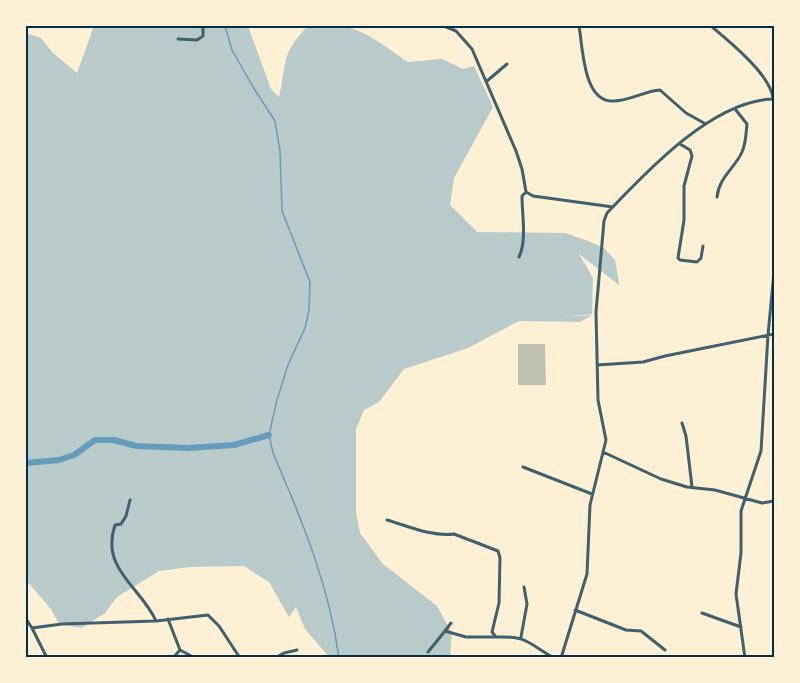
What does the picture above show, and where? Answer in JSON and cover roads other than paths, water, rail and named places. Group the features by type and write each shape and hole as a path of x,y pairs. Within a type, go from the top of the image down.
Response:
{"street":[{"path":"178,39 197,40 203,36 203,26"},
{"path":"444,26 456,31 472,49 522,169 525,192 522,196 523,241 519,257"},
{"path":"579,26 584,48 585,71 601,99 615,102 660,90 686,113 704,123"},
{"path":"561,657 587,574 592,494 606,440 598,400 596,312 600,243 604,220 613,207 656,163 704,123 750,102 774,99 771,87 742,51 711,26"},
{"path":"487,81 507,64"},
{"path":"717,197 722,180 745,146 746,121 735,109"},
{"path":"681,144 690,150 692,156 684,186 684,220 678,258 697,262 703,246"},
{"path":"525,192 533,196 613,207"},
{"path":"745,657 736,594 741,553 741,512 744,498 758,466 761,451 774,272"},
{"path":"597,365 643,362 774,334"},
{"path":"682,423 687,436 692,488"},
{"path":"603,452 662,479 692,488 715,490 762,503 774,501"},
{"path":"524,466 592,494"},
{"path":"130,500 126,516 121,524 115,525 111,545 119,571 146,602 156,621"},
{"path":"387,520 425,531 454,534 498,551 500,558 499,603 492,632 496,637"},
{"path":"520,638 527,604 524,587"},
{"path":"575,610 626,630 641,631 665,650"},
{"path":"702,613 741,627"},
{"path":"32,628 62,624 156,621 208,615 219,626 240,657"},
{"path":"26,619 47,657"},
{"path":"168,620 180,650 195,657"},
{"path":"428,652 452,623"},
{"path":"445,631 466,637 520,638 554,657"},
{"path":"173,657 180,650"},
{"path":"275,657 297,650"}],"waterway":[{"path":"225,26 232,50 275,121 280,151 282,211 310,282 309,310 305,328 288,365 269,435 273,453 313,553 329,605 339,658"},
{"path":"26,463 59,460 74,455 95,440 114,440 136,446 188,448 234,445 269,435"}]}
